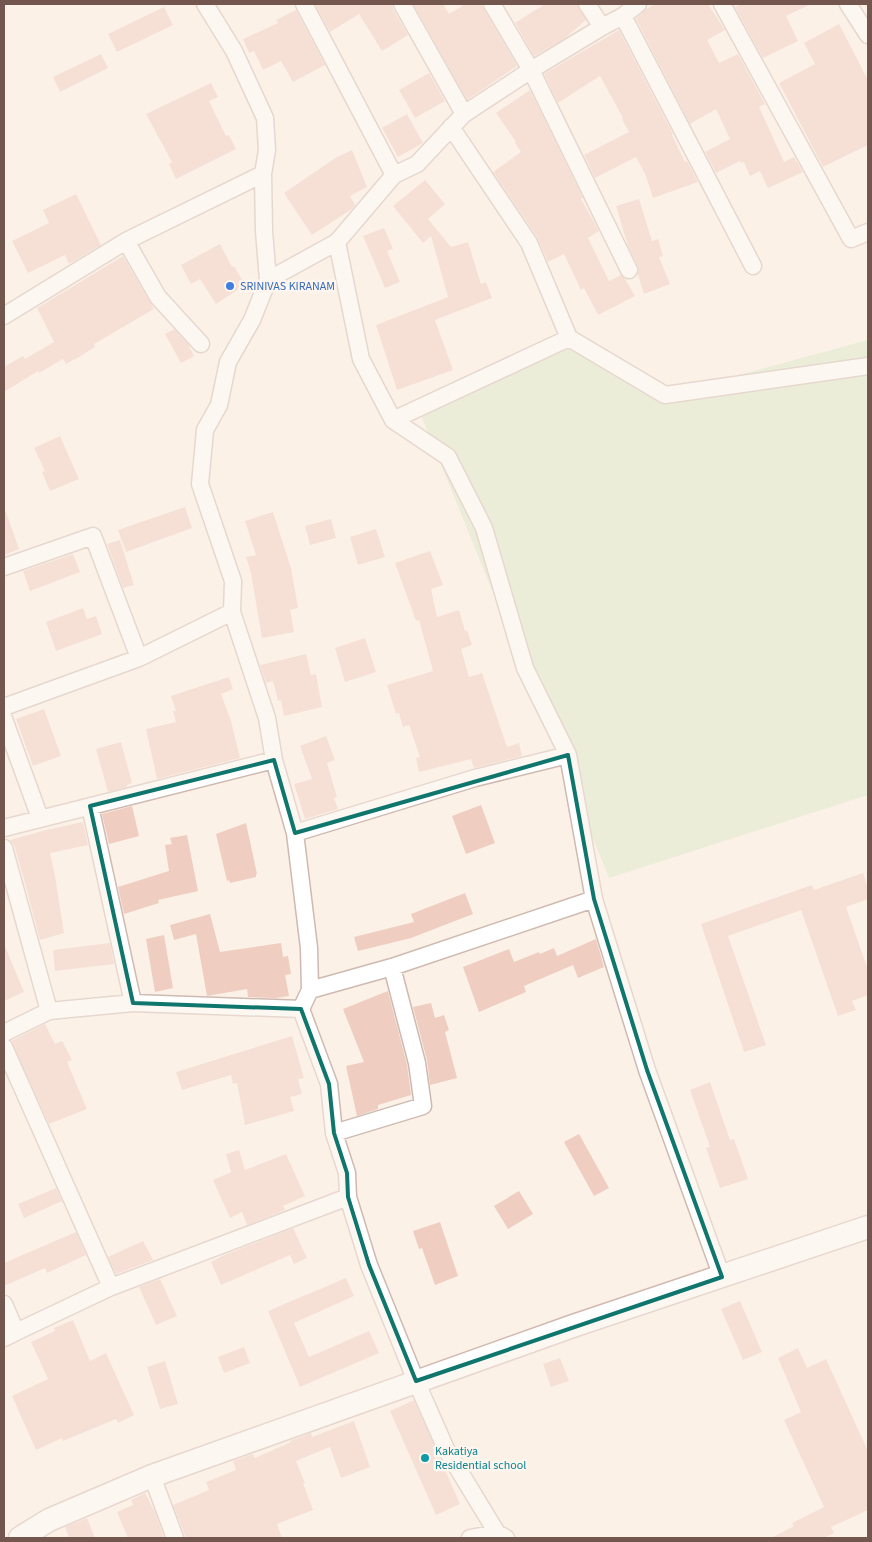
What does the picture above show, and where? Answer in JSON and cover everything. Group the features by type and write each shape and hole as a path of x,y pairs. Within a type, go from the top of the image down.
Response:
{"main road":[{"path":"20,1538 49,1520 152,1476 573,1326 868,1227"}],"street":[{"path":"205,4 234,51 265,118 267,150 263,174 264,231 268,280 252,320 228,362 219,405 205,430 200,484 233,581 232,612 267,718 274,760 295,833 309,948 310,990 301,1009 329,1084 334,1133 347,1173 348,1197 369,1265 446,1449 501,1535 470,1538"},
{"path":"304,4 394,175"},
{"path":"402,4 464,114"},
{"path":"492,4 531,70 629,270"},
{"path":"587,4 602,27"},
{"path":"268,280 337,242 394,175 417,164 464,114 531,70 623,16 638,4"},
{"path":"722,4 851,239 868,232"},
{"path":"848,4 866,25"},
{"path":"623,16 753,266"},
{"path":"451,127 529,242 569,338 665,395 868,366"},
{"path":"4,316 126,240 263,174"},
{"path":"126,240 158,297 201,344"},
{"path":"337,242 361,359 393,420 448,457 484,528 525,668 568,755 594,899 647,1070 722,1277"},
{"path":"393,420 569,338"},
{"path":"4,567 93,536 139,658"},
{"path":"4,707 139,658 232,612"},
{"path":"4,719 40,818"},
{"path":"295,833 476,778 568,755"},
{"path":"4,828 274,760"},
{"path":"90,806 133,1002"},
{"path":"4,848 49,1010"},
{"path":"310,990 392,967 594,899"},
{"path":"334,1133 423,1106 417,1063 392,967"},
{"path":"4,1033 49,1010 133,1002 301,1009"},
{"path":"4,1047 111,1287"},
{"path":"4,1304 10,1335 111,1287 348,1197"},
{"path":"152,1476 175,1538"}],"highlighted area":[{"path":"568,755 594,899 647,1070 722,1277 416,1381 369,1265 348,1197 347,1173 334,1133 329,1084 301,1009 133,1003 90,806 274,760 295,833"}],"green space":[{"path":"569,338 665,395 868,340 868,795 609,878 418,408"}],"building":[{"path":"315,4 392,4 408,35 382,51 359,14 330,32"},
{"path":"413,4 443,4 449,14 465,4 481,4 517,66 467,100"},
{"path":"545,4 577,4 586,20 564,39 534,56 515,23"},
{"path":"656,4 708,4 725,30 707,40 719,63 738,54 765,104 759,107 784,162 794,157 803,172 768,188 760,171 750,176 744,162 741,163 740,161 716,173 705,152 730,139 716,109 690,124 636,19 646,9"},
{"path":"742,4 811,4 786,16 798,41 763,58 735,7"},
{"path":"164,7 173,25 117,52 108,34"},
{"path":"296,10 325,65 293,82 281,61 263,70 254,51 249,53 243,39 278,23 276,20"},
{"path":"839,24 868,80 868,145 823,167 779,83 815,64 804,43"},
{"path":"619,30 673,134 685,162 687,161 698,182 653,198 646,176 636,157 595,178 584,155 629,132 600,76 558,103 544,74"},
{"path":"101,54 108,68 60,92 53,77"},
{"path":"429,73 445,101 415,118 399,90"},
{"path":"211,83 218,97 209,101 226,136 229,135 236,149 176,179 169,164 172,162 146,114"},
{"path":"530,90 583,198 581,199 599,231 588,238 609,281 621,275 635,296 598,315 584,288 581,290 564,254 548,262 537,237 493,172 521,152 496,113"},
{"path":"407,114 423,143 398,157 382,128"},
{"path":"352,150 367,187 350,196 355,205 352,209 312,235 284,193 337,157"},
{"path":"425,180 445,204 428,219 451,247 468,242 481,284 486,282 492,298 435,320 453,370 397,390 376,325 448,297 431,236 423,243 393,206"},
{"path":"76,194 101,245 69,264 65,255 28,273 12,241 49,223 43,210"},
{"path":"639,199 652,241 658,239 663,256 659,257 670,284 644,294 638,275 638,266 628,246 616,206"},
{"path":"384,228 393,249 387,251 400,282 385,288 363,236"},
{"path":"220,244 232,267 234,266 245,285 216,304 200,279 191,284 181,265"},
{"path":"123,256 154,309 94,344 95,347 79,357 66,364 63,359 39,373 38,371 4,392 4,367 23,356 25,359 54,342 37,308"},
{"path":"174,329 188,344 194,356 181,363 165,334"},
{"path":"60,436 79,479 50,491 42,472 45,471 34,448"},
{"path":"185,507 192,528 126,552 118,530"},
{"path":"4,512 6,512 19,549 4,555"},
{"path":"273,512 291,568 298,608 290,610 294,632 262,638 251,573 246,557 256,555 245,521"},
{"path":"331,519 336,538 310,545 305,526"},
{"path":"376,529 385,557 358,565 350,537"},
{"path":"120,540 134,585 123,588 107,544"},
{"path":"430,551 443,585 431,589 437,617 459,610 465,631 467,630 472,645 461,649 469,677 482,673 507,747 519,743 522,756 474,768 471,759 419,772 416,758 420,757 409,725 403,727 399,713 396,714 387,685 433,671 419,620 416,621 395,563"},
{"path":"73,554 80,572 30,591 23,571"},
{"path":"83,608 87,619 96,616 102,634 56,651 46,622"},
{"path":"365,638 376,672 345,682 335,648"},
{"path":"306,654 311,675 316,674 322,707 284,716 281,700 278,701 273,681 266,683 260,665"},
{"path":"229,677 233,689 221,694 231,721 240,758 157,779 146,729 176,722 173,711 176,711 171,696"},
{"path":"44,709 61,756 33,766 16,719"},
{"path":"326,736 335,760 327,763 337,797 334,798 338,809 305,819 294,784 312,779 300,746"},
{"path":"121,742 132,783 127,785 127,787 108,792 96,749"},
{"path":"481,805 495,843 466,854 452,816"},
{"path":"132,806 139,836 109,844 102,814"},
{"path":"83,822 88,845 50,853 64,933 40,940 14,845 10,840"},
{"path":"246,823 257,874 256,877 230,883 229,880 227,881 216,834"},
{"path":"187,835 198,891 158,900 159,903 124,914 118,887 169,871 165,845 172,844 170,838"},
{"path":"863,873 868,888 868,899 846,907 868,970 868,995 852,1001 856,1010 838,1016 801,910 728,936 766,1045 744,1052 701,924 812,885 814,890"},
{"path":"465,893 473,914 411,938 358,951 354,937 414,922 411,914"},
{"path":"210,914 220,952 281,943 283,957 288,956 291,974 285,975 289,996 275,998 248,997 247,989 207,996 196,934 174,940 170,925"},
{"path":"164,935 173,988 155,992 146,939"},
{"path":"596,939 604,967 578,978 573,965 524,986 526,992 479,1012 463,967 509,949 514,962 554,948 557,956"},
{"path":"110,943 114,964 55,971 53,950"},
{"path":"4,944 24,992 4,1001"},
{"path":"388,991 407,1065 411,1095 378,1105 378,1109 357,1116 346,1066 364,1062 343,1009"},
{"path":"431,1003 435,1018 444,1015 449,1030 445,1032 457,1078 430,1085 427,1060 413,1007"},
{"path":"45,1024 55,1044 62,1041 72,1060 67,1062 87,1109 49,1124 11,1041"},
{"path":"292,1036 304,1078 298,1079 302,1094 290,1097 294,1111 245,1125 237,1083 233,1084 231,1075 182,1090 176,1072"},
{"path":"710,1082 730,1140 734,1139 748,1179 720,1188 706,1148 710,1147 690,1090"},
{"path":"579,1134 609,1188 594,1196 564,1142"},
{"path":"239,1150 245,1170 286,1154 305,1196 283,1206 285,1210 247,1225 242,1212 230,1218 213,1180 231,1172 226,1154"},
{"path":"56,1188 62,1201 24,1218 18,1204"},
{"path":"519,1191 533,1214 508,1229 494,1206"},
{"path":"440,1222 458,1276 435,1285 422,1248 419,1249 413,1231"},
{"path":"293,1228 307,1258 294,1264 290,1255 221,1285 211,1262"},
{"path":"76,1232 86,1255 47,1273 45,1268 4,1286 4,1263"},
{"path":"143,1241 153,1260 116,1274 108,1257"},
{"path":"346,1278 354,1296 294,1323 309,1357 369,1331 379,1353 300,1387 268,1311"},
{"path":"160,1279 177,1316 156,1325 139,1287"},
{"path":"740,1301 762,1352 743,1360 721,1309"},
{"path":"73,1320 90,1361 106,1353 134,1415 118,1423 116,1419 63,1441 62,1438 36,1450 12,1396 48,1379 31,1342 55,1331 54,1328"},
{"path":"244,1347 250,1363 224,1373 218,1357"},
{"path":"798,1348 807,1368 826,1359 868,1451 868,1510 831,1527 834,1533 824,1538 771,1538 794,1526 792,1523 824,1507 784,1420 801,1412 778,1358"},
{"path":"560,1358 569,1381 551,1387 543,1364"},
{"path":"165,1361 178,1404 160,1409 147,1367"},
{"name":"Kakatiya Residential school","path":"414,1400 460,1504 436,1515 390,1411"},
{"path":"354,1421 370,1467 341,1478 330,1447 296,1461 313,1510 277,1524 282,1538 186,1538 173,1505 209,1490 206,1482 236,1470 233,1461 253,1454 255,1458 311,1433 312,1437"},
{"path":"145,1493 155,1512 164,1537 128,1538 117,1512 133,1505 131,1500"},
{"path":"87,1518 95,1538 69,1538 65,1527"}],"place":[{"name":"SRINIVAS KIRANAM","path":"230,286"},
{"name":"Kakatiya Residential school","path":"425,1458"}]}
